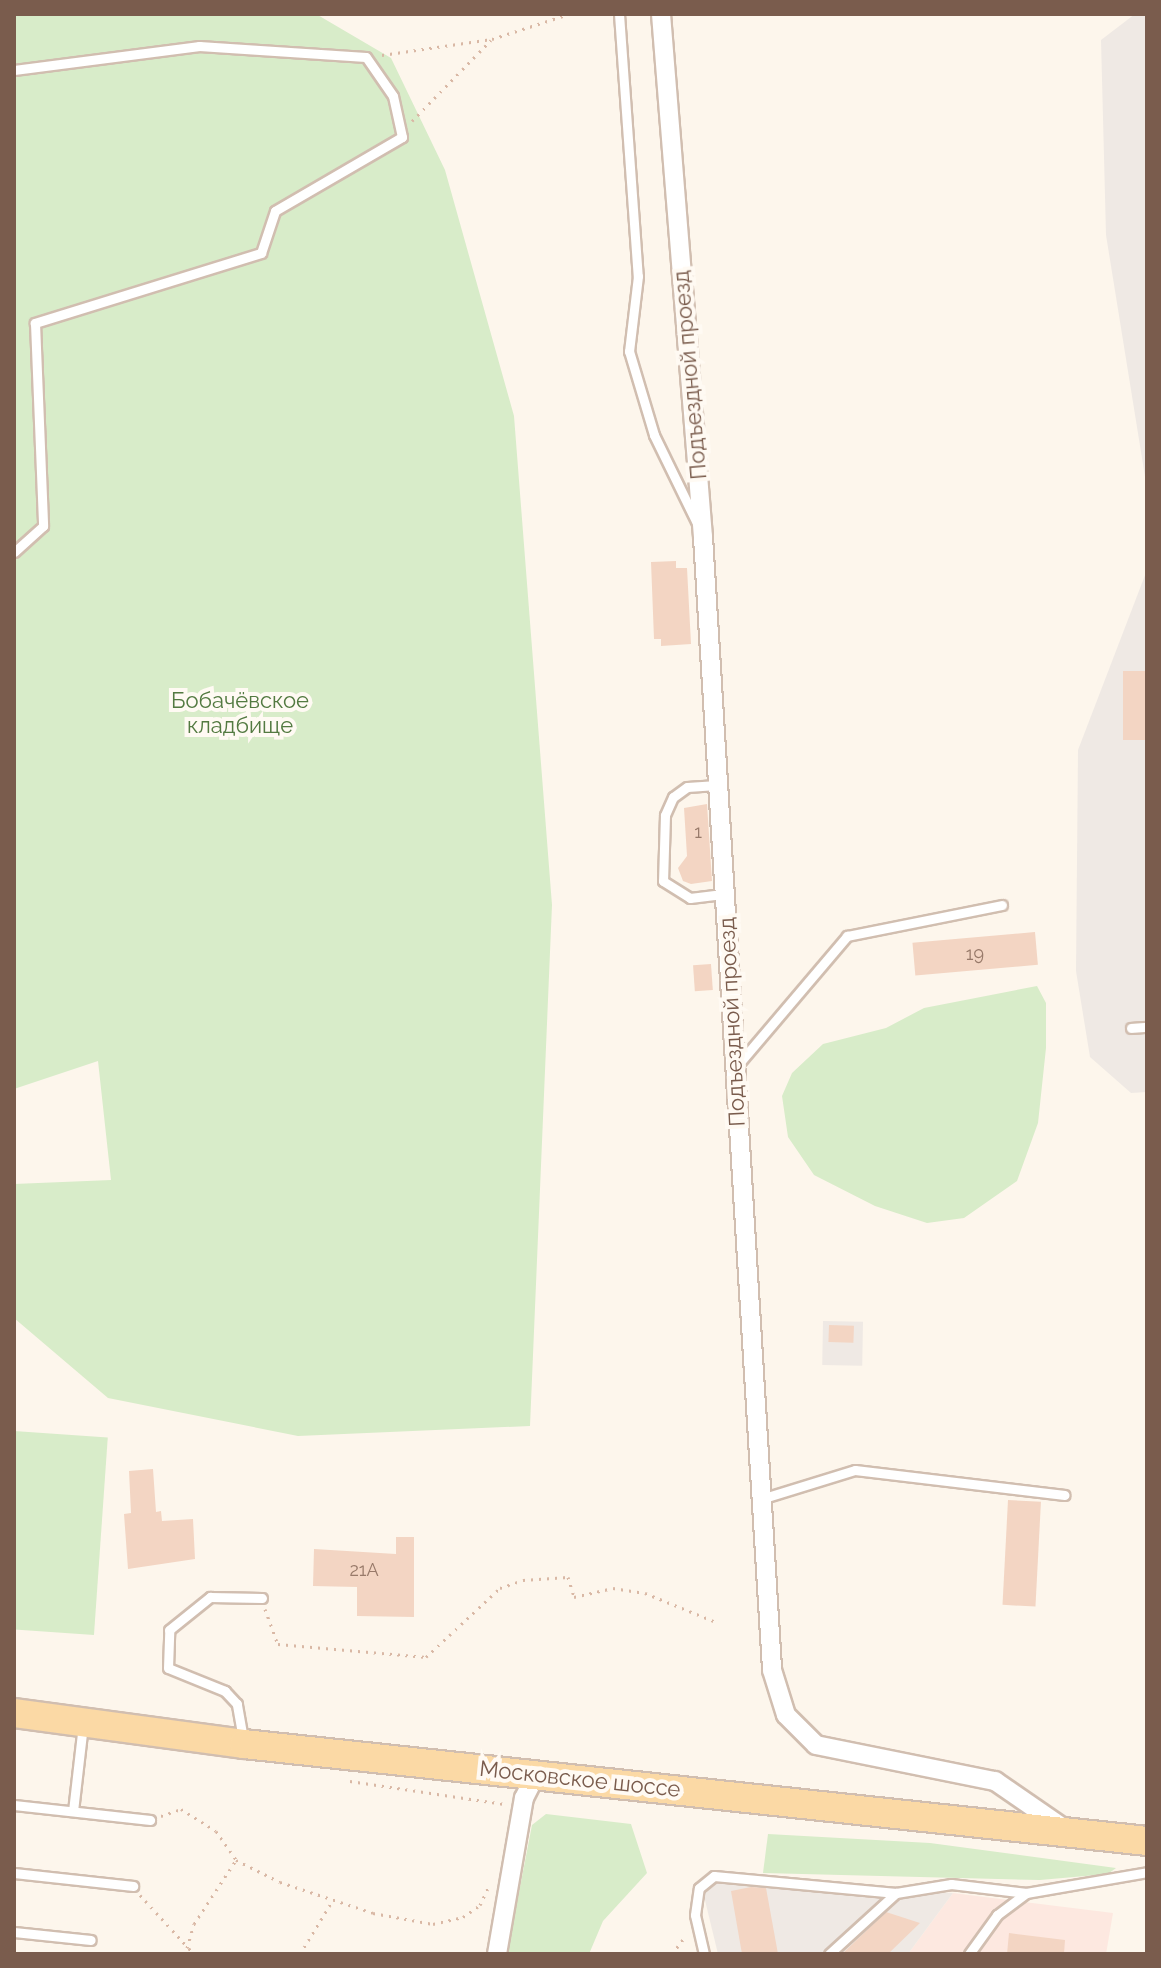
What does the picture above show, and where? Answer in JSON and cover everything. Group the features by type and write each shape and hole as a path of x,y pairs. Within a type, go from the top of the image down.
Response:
{"main road":[{"name":"Московское шоссе","path":"14,1713 244,1744 535,1776 770,1797 1147,1841"}],"street":[{"name":"Подъездной проезд","path":"661,14 703,537 734,1070 764,1498 772,1670 786,1715 804,1737 816,1745 995,1781 1068,1831"},
{"path":"497,1954 524,1798 535,1776"}],"lane":[{"path":"619,14 638,276 629,351 654,435 703,537"},
{"path":"14,70 199,46 366,57 393,96 402,137 275,211 261,253 35,323 43,526 14,552"},
{"path":"717,785 687,787 673,797 665,815 663,881 690,898 725,894"},
{"path":"734,1070 847,936 1002,905"},
{"path":"1131,1028 1147,1027"},
{"path":"764,1498 855,1470 1065,1495"},
{"path":"244,1744 237,1704 225,1691 168,1668 169,1630 210,1597 262,1598"},
{"path":"73,1811 83,1722"},
{"path":"14,1805 150,1820"},
{"path":"704,1954 695,1915 699,1888 714,1876 896,1893 951,1884 1026,1893 1147,1872"},
{"path":"14,1873 133,1886"},
{"path":"829,1954 896,1893"},
{"path":"969,1954 997,1915 1026,1893"},
{"path":"14,1932 91,1940"}],"path":[{"path":"366,57 492,39 569,14"},
{"path":"401,132 492,39"},
{"path":"262,1598 278,1644 426,1657 500,1588 568,1577 574,1597 590,1598 613,1588 645,1593 716,1622"},
{"path":"150,1820 181,1809 216,1831 236,1860 333,1900 433,1924 463,1917 480,1905 500,1862 515,1852"},
{"path":"187,1948 194,1924 236,1860"},
{"path":"133,1886 194,1954"},
{"path":"300,1954 333,1900"}],"shaded area":[{"path":"1135,14 1147,14 1147,489 1106,235 1101,40"},
{"path":"1147,570 1147,1092 1131,1093 1090,1057 1076,971 1078,750"},
{"path":"823,1321 863,1322 862,1366 822,1365"},
{"path":"713,1881 953,1893 908,1954 718,1954 703,1892"},
{"path":"953,1893 1113,1913 1106,1954 908,1954"}],"green space":[{"name":"Бобачёвское кладбище","path":"14,14 316,14 391,58 445,170 514,416 552,905 530,1426 298,1436 108,1398 14,1318 14,1184 111,1180 98,1061 14,1089"},
{"path":"1037,986 1046,1003 1046,1048 1038,1123 1017,1181 964,1218 927,1223 875,1206 814,1175 788,1137 782,1096 792,1073 823,1044 886,1028 924,1008"},
{"path":"14,1431 108,1438 94,1635 14,1629"},
{"path":"546,1814 631,1824 647,1873 603,1921 589,1954 507,1954 532,1825"},
{"path":"768,1834 930,1843 1116,1868 1108,1874 1040,1880 763,1873"}],"building":[{"path":"676,561 676,568 687,568 691,644 661,646 661,639 654,639 651,562"},
{"path":"1123,671 1147,671 1147,740 1123,740"},
{"path":"707,804 712,881 691,884 683,881 678,868 687,856 684,808"},
{"path":"1035,932 1038,965 915,976 912,943"},
{"path":"711,964 713,990 695,991 693,965"},
{"path":"829,1325 854,1326 853,1343 828,1342"},
{"path":"153,1469 156,1512 161,1511 162,1521 193,1519 195,1559 128,1569 124,1514 131,1513 129,1471"},
{"path":"1008,1500 1041,1502 1035,1607 1003,1605"},
{"path":"396,1537 414,1537 414,1617 357,1616 357,1587 313,1586 314,1549 396,1554"},
{"path":"766,1888 778,1954 742,1954 731,1891"},
{"path":"886,1912 920,1923 888,1954 842,1954"},
{"path":"1009,1933 1065,1940 1064,1954 1007,1954"}]}
